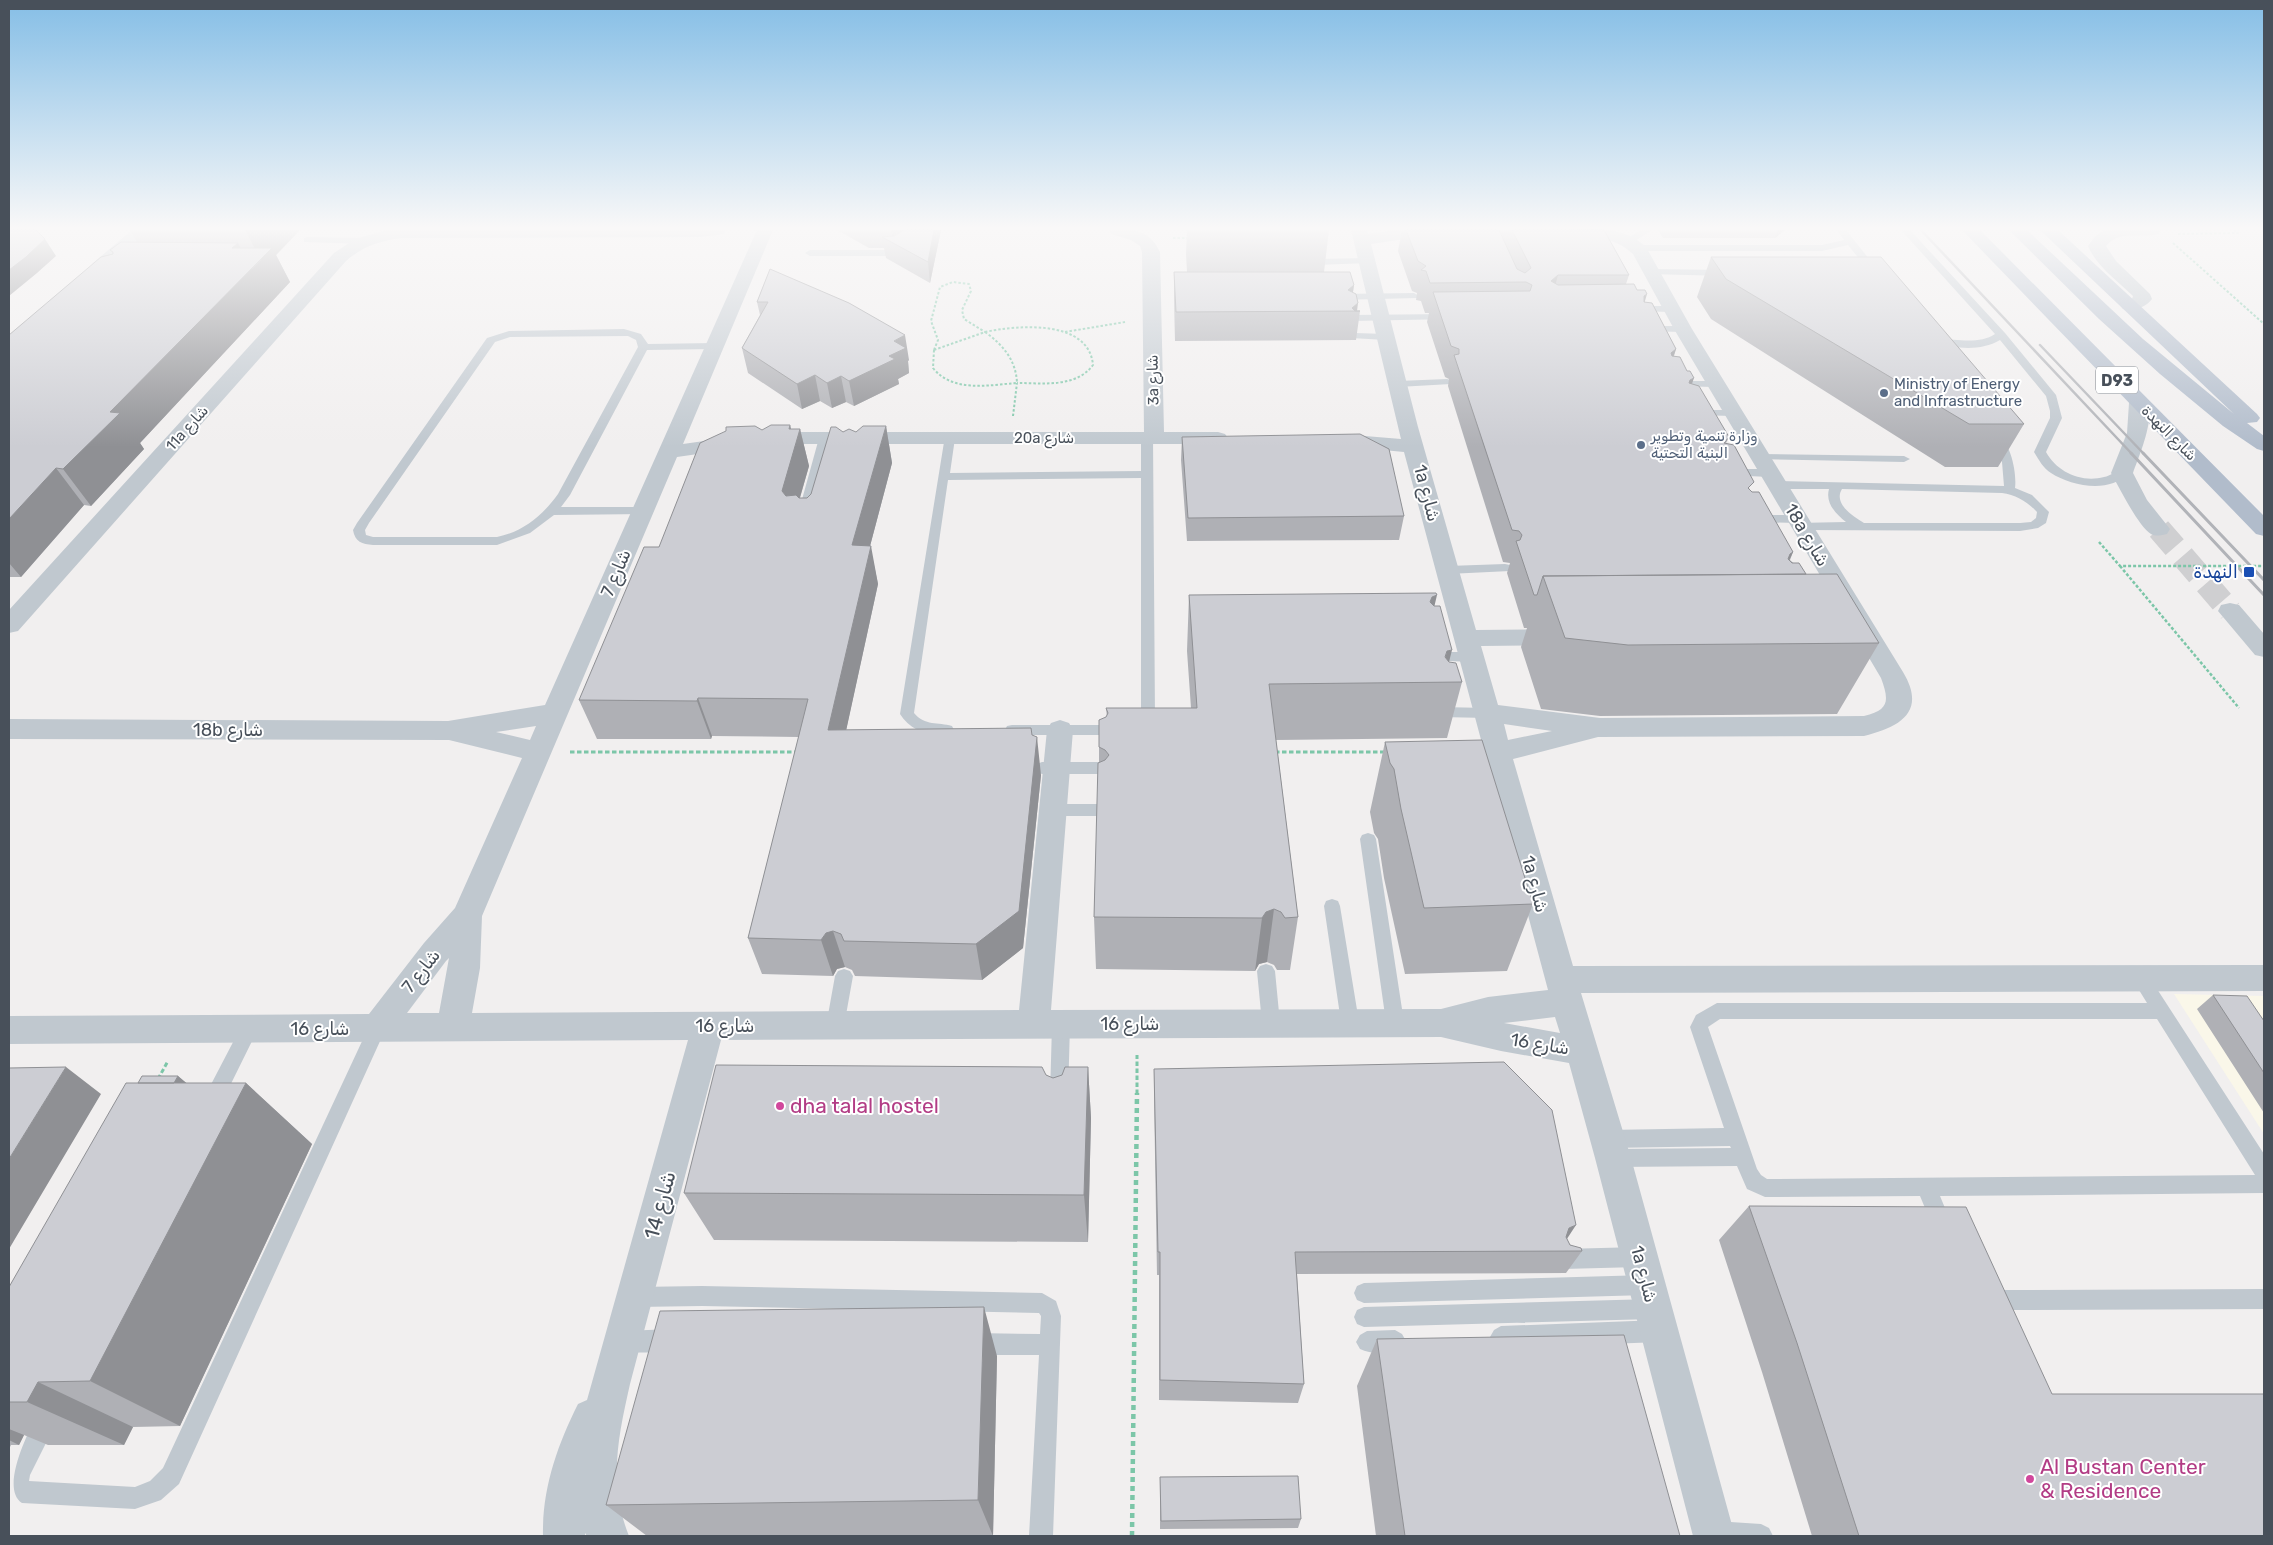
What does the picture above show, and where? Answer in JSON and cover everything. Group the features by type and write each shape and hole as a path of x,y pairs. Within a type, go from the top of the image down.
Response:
{"main road":[{"name":"شارع النهدة","path":"2040,302 2264,529"},
{"path":"2094,302 2210,407 2264,445"},
{"path":"2126,302 2264,431"}],"street":[{"name":"11a شارع","path":"9,625 299,302"},
{"name":"شارع 7","path":"453,1027 464,968 468,916 537,752 556,713 714,346 725,302"},
{"name":"3a شارع","path":"1150,437 1151,302"},
{"name":"1a شارع","path":"1376,302 1411,437 1499,752 1503,797 1564,991 1610,1148 1714,1535"},
{"name":"18a شارع","path":"1488,713 1600,728 1864,726 1881,722 1894,715 1900,704 1900,692 1868,634 1833,592 1799,522 1668,302"},
{"path":"2129,305 2139,302"},
{"path":"2139,403 2137,433 2122,473 2137,502 2159,529"},
{"name":"20a شارع","path":"680,425 774,441"},
{"name":"20a شارع","path":"668,452 774,441 850,442 949,438 1235,438"},
{"path":"2230,611 2264,649"},
{"path":"1840,634 1868,634"},
{"path":"1470,648 1588,637"},
{"name":"18b شارع","path":"9,730 448,731 556,713"},
{"name":"18a شارع","path":"1499,752 1558,740 1600,728"},
{"path":"1047,1025 1053,810 1049,768 1060,730"},
{"name":"18b شارع","path":"448,731 537,752"},
{"name":"شارع 7","path":"377,1028 435,952 468,916"},
{"name":"شارع 16","path":"1441,1023 1461,1016 1564,991 2140,977 2264,978"},
{"name":"شارع 16","path":"9,1030 1394,1022 1441,1023 1501,1037 1581,1050"},
{"name":"شارع 14","path":"608,1536 598,1508 595,1476 598,1438 610,1383 624,1342 708,1026"},
{"name":"شارع 14","path":"564,1536 568,1480 584,1433 610,1383"}],"lane":[{"path":"1342,302 1380,317"},
{"path":"1355,336 1404,302"},
{"path":"1971,302 2046,387 2055,403 2056,418 2040,452 2043,460 2054,470 2073,479 2092,483 2108,482 2122,473"},
{"path":"1628,310 1672,309"},
{"path":"1351,318 1462,317"},
{"path":"1640,329 1683,329"},
{"path":"624,332 640,337 643,347 564,495 551,511 520,534 497,541 373,541 364,540 360,536 359,530 491,340 509,334 624,332"},
{"path":"1927,338 1968,345 1994,341 2001,335"},
{"path":"643,347 714,346"},
{"path":"1397,382 1445,379"},
{"path":"1668,384 1716,384"},
{"path":"1685,412 1734,413"},
{"path":"1990,431 2009,462 2011,476 2009,490"},
{"path":"996,730 1131,730 1144,726 1147,722 1147,474 1150,437"},
{"path":"949,438 907,714 912,722 921,728 959,730"},
{"path":"799,529 850,442"},
{"path":"1718,473 1766,466 1901,456"},
{"path":"1742,519 1861,526 2020,526 2034,525 2042,520 2043,512 2037,503 2024,495 2009,490 1839,486 1766,466"},
{"path":"944,477 1147,474"},
{"path":"1839,486 1834,491 1836,505 1841,512 1861,526"},
{"path":"551,511 642,511"},
{"path":"1448,570 1505,568"},
{"path":"1426,658 1470,648"},
{"path":"1440,712 1488,713"},
{"path":"1049,768 1101,768"},
{"path":"1053,810 1100,810"},
{"path":"1368,839 1394,1022"},
{"path":"1332,906 1350,1022"},
{"path":"1266,971 1271,1023"},
{"path":"835,1026 844,976"},
{"path":"2140,977 2264,1171"},
{"path":"2161,1011 1716,1011 1702,1020 1699,1027 1742,1157 1751,1178 1765,1188 2264,1184"},
{"path":"1047,1025 1059,1111"},
{"path":"56,1402 19,1472 18,1488 22,1492 135,1498 158,1491 168,1482 175,1471 377,1028"},
{"path":"203,1120 249,1029"},
{"path":"1610,1148 1735,1137"},
{"path":"1610,1148 1742,1157"},
{"path":"1926,1187 1951,1246"},
{"path":"1563,1259 1639,1257"},
{"path":"1975,1287 1991,1297 2004,1300 2264,1299"},
{"path":"1364,1293 1653,1308"},
{"path":"636,1297 1036,1302 1049,1308 1051,1316 1050,1345 1041,1536"},
{"path":"1364,1317 1653,1308"},
{"path":"1485,1338 1653,1308"},
{"path":"624,1342 696,1340"},
{"path":"1367,1342 1416,1340"},
{"path":"951,1343 1050,1345"},
{"path":"1714,1535 1761,1536"}],"path":[{"path":"934,350 985,332 1022,325 1044,327 1064,332 1079,340 1090,350 1093,365 1089,372 1080,378 1068,381 970,385 946,379 933,368 934,350 938,340 932,324 936,302"},
{"path":"967,302 962,315 968,323 985,332 1010,354 1016,369 1015,406 1008,438"},
{"path":"2240,302 2264,324"},
{"path":"1064,332 1122,322 1152,322"},
{"path":"2099,542 2239,708"},
{"path":"2120,566 2264,566"},
{"path":"1132,1536 1137,1024"},
{"path":"156,1081 186,1030"}],"shaded area":[{"path":"2174,994 2264,996 2264,1134"}],"building":[{"path":"48,302 219,302 110,412 120,413 63,469 56,468 9,519 9,335"},
{"path":"768,302 847,302 905,335 894,341 906,348 889,356 895,359 849,381 841,376 827,383 815,375 797,384 742,348"},
{"path":"1176,302 1358,302 1352,308 1355,311 1360,311 1176,312"},
{"path":"1436,302 1652,303 1676,349 1671,353 1672,356 1680,357 1687,371 1690,371 1694,378 1689,383 1699,386 1729,437 1724,443 1734,445 1754,482 1748,488 1752,492 1759,492 1793,552 1788,559 1792,563 1799,563 1806,574 1543,576 1537,595 1534,595 1516,541 1520,540 1522,535 1519,531 1512,530 1454,355 1459,354 1459,349 1451,346"},
{"path":"1765,302 1920,302 2024,424 1969,424"},
{"path":"771,425 790,425 789,429 800,429 782,491 786,496 796,495 799,498 807,498 811,494 831,427 836,427 843,432 849,429 856,432 863,426 886,426 852,545 871,546 828,730 1031,728 1032,735 1037,737 1019,911 976,944 844,941 841,934 833,931 826,933 821,940 748,938 808,699 698,698 697,701 579,700 644,547 659,547 700,443 726,431 726,427 755,426 762,430"},
{"path":"1360,434 1389,449 1404,516 1188,518 1182,437"},
{"path":"1837,574 1879,643 1628,645 1565,638 1543,576"},
{"path":"1436,593 1437,595 1432,597 1430,602 1434,606 1440,606 1452,650 1447,651 1445,657 1449,662 1456,663 1462,682 1269,684 1298,917 1285,918 1281,912 1274,909 1266,912 1262,918 1094,917 1098,763 1105,760 1109,755 1099,747 1099,720 1106,717 1108,713 1106,708 1197,708 1189,595"},
{"path":"1482,740 1533,904 1424,908 1401,809 1394,769 1390,763 1385,742"},
{"path":"2213,995 2247,996 2264,1021 2264,1073"},
{"path":"1504,1062 1552,1110 1576,1225 1569,1228 1566,1237 1570,1245 1581,1248 1582,1251 1295,1252 1304,1384 1160,1380 1160,1252 1158,1252 1154,1069"},
{"path":"716,1065 1042,1067 1046,1075 1053,1078 1062,1075 1065,1067 1088,1067 1084,1195 684,1193"},
{"path":"66,1067 9,1159 9,1068"},
{"path":"142,1076 178,1076 174,1083 138,1083"},
{"path":"126,1083 246,1083 90,1381 38,1382 27,1402 9,1402 9,1287"},
{"path":"1749,1206 1966,1207 2052,1394 2264,1394 2264,1536 1859,1536 1797,1343"},
{"path":"984,1307 978,1500 606,1505 660,1311"},
{"path":"1624,1335 1680,1536 1405,1536 1377,1339"},
{"path":"1298,1476 1301,1519 1161,1521 1160,1477"}],"tunnel":[{"path":"2159,529 2230,611"}],"railway":[{"path":"1989,302 2132,454"},
{"path":"2040,345 2144,454"},
{"path":"2131,453 2264,595"},
{"path":"2143,453 2264,580"}],"place":[{"name":"Ministry of Energy and Infrastructure","path":"1884,393"},
{"name":"وزارة تنمية وتطوير البنية التحتية","path":"1641,445"},
{"name":"النهدة","path":"2249,572"},
{"name":"dha talal hostel","path":"780,1106"},
{"name":"Al Bustan Center & Residence","path":"2030,1479"}]}
